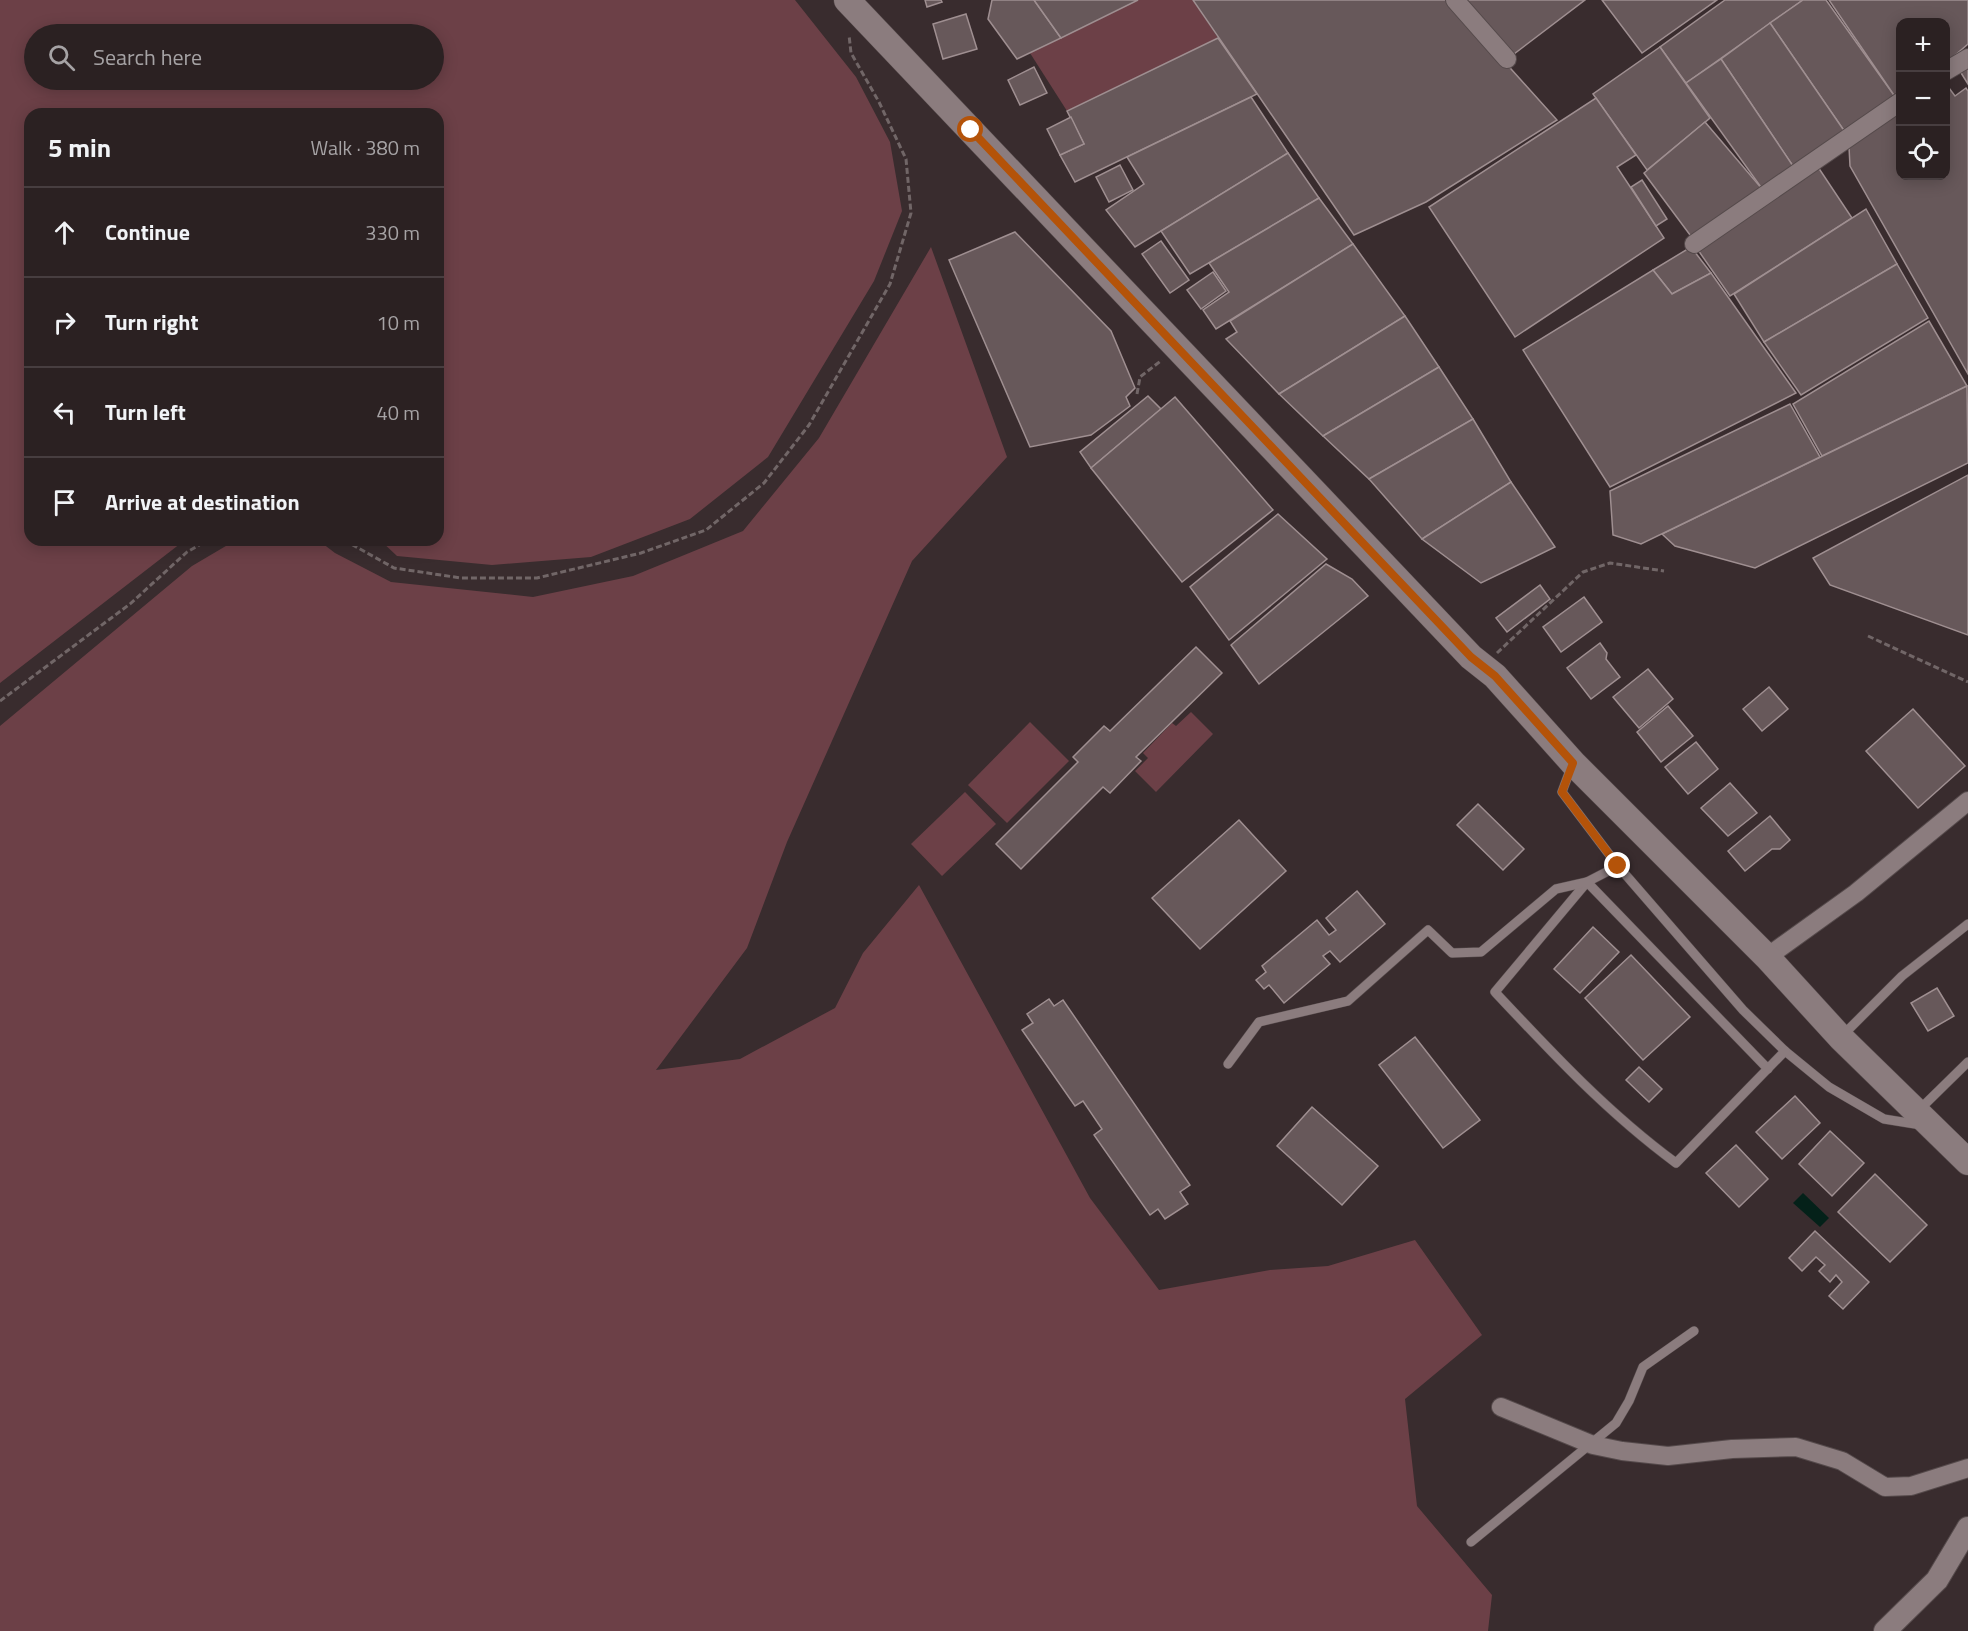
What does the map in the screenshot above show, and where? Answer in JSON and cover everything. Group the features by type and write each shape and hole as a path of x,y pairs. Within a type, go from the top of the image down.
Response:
{"main road":[{"path":"847,0 1573,763 1767,957 1840,1038 1968,1162"}],"street":[{"path":"1455,0 1507,58"},
{"path":"1950,69 1968,58"},
{"path":"1694,244 1896,105"},
{"path":"1767,957 1856,893 1968,801"},
{"path":"1501,1407 1593,1445 1668,1456 1732,1449 1796,1447 1842,1461 1885,1487 1911,1486 1968,1468"},
{"path":"1885,1631 1937,1580 1968,1528"}],"lane":[{"path":"1573,763 1562,792 1618,866 1743,1010 1785,1051 1829,1087 1884,1119 1926,1120 1968,1062"},
{"path":"1228,1064 1259,1022 1348,1001 1428,930 1452,953 1481,952 1556,889 1587,882 1618,866"},
{"path":"1587,882 1768,1069"},
{"path":"1587,882 1495,992 1575,1078 1643,1138 1676,1163 1785,1051"},
{"path":"1840,1038 1902,976 1968,924"},
{"path":"1471,1542 1529,1493 1593,1445 1616,1423 1629,1401 1643,1367 1694,1331"}],"path":[{"path":"355,546 394,568 461,578 537,578 641,553 706,530 764,483 809,425 890,284 911,213 906,159 879,102 851,53 849,32"},
{"path":"1137,394 1140,376 1178,348"},
{"path":"0,701 130,604 187,552 198,546"},
{"path":"1483,667 1583,572 1610,563 1664,571"},
{"path":"1868,636 1968,682"}],"shaded area":[{"path":"0,0 795,0 856,77 890,142 902,211 874,281 768,457 690,519 591,557 492,565 397,556 386,546 444,546 444,108 24,108 24,546 177,546 0,683"},
{"path":"1138,0 1193,0 1218,38 1067,111 1030,53"},
{"path":"931,247 1007,457 912,561 787,842 747,948 656,1070 740,1059 835,1008 863,953 919,885 1090,1198 1159,1290 1270,1270 1328,1266 1415,1240 1482,1335 1405,1399 1417,1506 1492,1595 1488,1631 0,1631 0,726 192,566 226,546 326,546 391,582 533,597 633,576 743,531 819,438"},
{"path":"1191,712 1213,734 1156,792 1135,771 1148,758 1143,753 1172,723 1176,726"},
{"path":"1030,722 1069,761 1007,823 968,785"},
{"path":"965,792 996,824 942,876 911,844"},
{"path":"1803,1193 1829,1218 1820,1227 1793,1203"}],"building":[{"path":"925,0 941,0 942,2 927,7"},
{"path":"992,0 1034,0 1061,38 1017,59 988,19"},
{"path":"1034,0 1138,0 1061,38"},
{"path":"1193,0 1449,0 1557,120 1426,202 1354,235"},
{"path":"1460,0 1585,0 1510,57"},
{"path":"1602,0 1717,0 1642,53"},
{"path":"1725,0 1803,0 1686,83 1660,47"},
{"path":"1803,0 1826,0 1896,98 1845,132 1770,23"},
{"path":"1829,0 1968,0 1968,44 1950,60 1950,18 1896,18 1896,98"},
{"path":"966,14 977,49 943,59 933,24"},
{"path":"1770,23 1845,132 1795,169 1721,59"},
{"path":"1218,38 1257,94 1075,182 1060,155 1084,144 1067,111"},
{"path":"1660,47 1710,118 1647,170 1593,94"},
{"path":"1721,59 1795,169 1763,190 1686,83"},
{"path":"1968,64 1968,84 1958,68"},
{"path":"1034,67 1047,93 1020,105 1008,80"},
{"path":"1966,88 1968,91 1968,374 1850,166 1849,147 1896,115 1896,180 1950,180 1950,89 1955,96"},
{"path":"1251,97 1288,153 1135,247 1106,210 1144,184 1127,157"},
{"path":"1596,98 1636,155 1617,167 1664,238 1515,337 1429,207"},
{"path":"1071,117 1084,144 1060,155 1047,129"},
{"path":"1705,122 1763,190 1693,239 1644,173"},
{"path":"1288,153 1319,198 1190,274 1161,231"},
{"path":"1120,165 1133,190 1109,202 1096,177"},
{"path":"1818,167 1852,218 1730,296 1698,250"},
{"path":"1642,180 1667,219 1656,226 1631,187"},
{"path":"1319,198 1353,244 1216,329 1203,310 1229,292 1209,263"},
{"path":"1866,209 1897,264 1764,342 1734,294"},
{"path":"1015,232 1111,331 1135,388 1126,397 1130,406 1091,435 1030,447 949,260"},
{"path":"1161,241 1189,280 1170,293 1142,254"},
{"path":"1353,244 1405,316 1279,394 1226,339 1237,332 1230,321"},
{"path":"1691,247 1711,273 1672,294 1653,270"},
{"path":"1897,264 1928,318 1801,395 1764,342"},
{"path":"1653,270 1672,294 1711,273 1796,393 1610,487 1523,350"},
{"path":"1213,272 1226,291 1201,309 1187,290"},
{"path":"1405,316 1439,367 1323,436 1279,394"},
{"path":"1929,321 1967,386 1822,456 1793,404"},
{"path":"1439,367 1473,419 1369,479 1323,436"},
{"path":"1967,386 1968,463 1755,568 1675,546 1662,534"},
{"path":"1148,396 1161,409 1091,468 1080,452"},
{"path":"1175,397 1273,510 1182,582 1091,468"},
{"path":"1790,404 1820,457 1641,544 1613,535 1610,491"},
{"path":"1473,419 1511,482 1422,539 1369,479"},
{"path":"1968,475 1968,635 1830,585 1813,558"},
{"path":"1511,482 1555,547 1481,583 1422,539"},
{"path":"1278,514 1327,559 1229,640 1190,587"},
{"path":"1326,564 1352,579 1368,596 1259,684 1231,645"},
{"path":"1540,585 1550,599 1507,632 1496,618"},
{"path":"1584,597 1602,622 1561,652 1543,627"},
{"path":"1600,643 1607,653 1606,659 1620,677 1591,699 1567,668"},
{"path":"1196,647 1222,673 1136,757 1141,761 1110,793 1103,787 1021,869 996,844 1078,762 1073,757 1104,726 1110,731"},
{"path":"1648,669 1673,699 1639,728 1613,697"},
{"path":"1769,687 1788,709 1762,731 1743,709"},
{"path":"1668,706 1693,736 1661,762 1637,732"},
{"path":"1913,709 1965,766 1918,808 1866,751"},
{"path":"1696,742 1718,769 1688,794 1665,767"},
{"path":"1730,783 1757,813 1728,836 1701,808"},
{"path":"1478,804 1524,849 1503,870 1457,825"},
{"path":"1770,816 1790,840 1780,849 1772,849 1745,871 1728,851"},
{"path":"1239,820 1286,871 1200,949 1152,898"},
{"path":"1357,891 1385,924 1340,962 1330,951 1323,956 1330,964 1284,1003 1269,985 1264,989 1256,980 1266,972 1262,966 1317,920 1329,935 1336,930 1326,918"},
{"path":"1593,927 1619,952 1580,993 1554,969"},
{"path":"1631,955 1690,1017 1643,1060 1585,998"},
{"path":"1937,988 1954,1016 1928,1031 1911,1003"},
{"path":"1049,999 1054,1006 1063,1000 1190,1185 1180,1192 1188,1204 1165,1219 1158,1209 1150,1215 1094,1135 1102,1129 1083,1101 1075,1106 1022,1030 1033,1023 1027,1014"},
{"path":"1415,1037 1480,1120 1443,1148 1379,1065"},
{"path":"1639,1067 1662,1089 1649,1102 1626,1080"},
{"path":"1795,1096 1820,1123 1782,1159 1756,1132"},
{"path":"1312,1107 1378,1166 1342,1205 1277,1146"},
{"path":"1830,1131 1864,1163 1832,1196 1799,1164"},
{"path":"1736,1145 1768,1179 1739,1207 1706,1173"},
{"path":"1875,1174 1927,1225 1890,1262 1838,1212"},
{"path":"1815,1231 1869,1282 1843,1309 1829,1296 1842,1282 1836,1275 1830,1282 1819,1271 1825,1265 1816,1257 1802,1271 1789,1258"}],"route":[{"path":"971,130 1471,657 1495,676 1573,763 1562,792 1618,866"}]}
